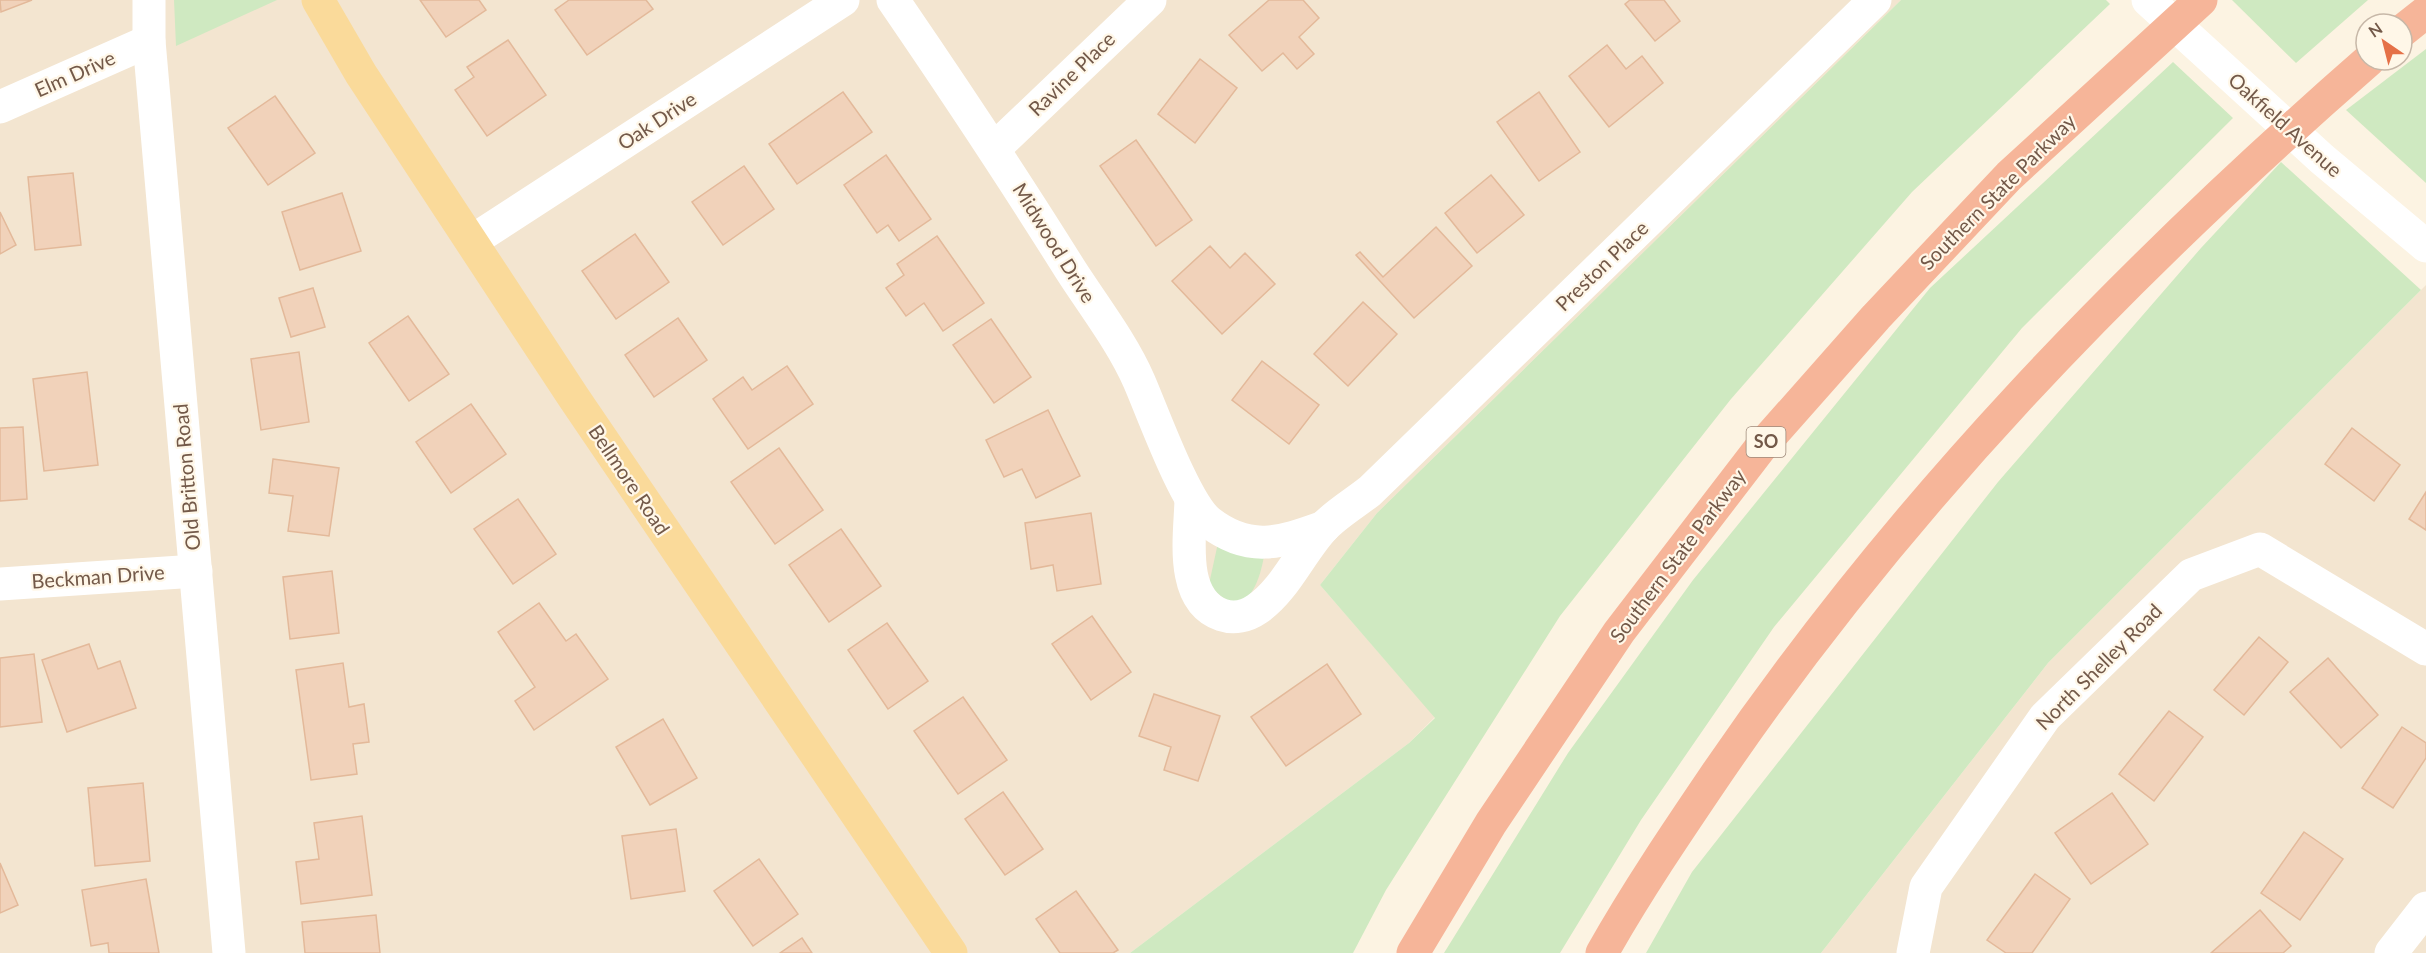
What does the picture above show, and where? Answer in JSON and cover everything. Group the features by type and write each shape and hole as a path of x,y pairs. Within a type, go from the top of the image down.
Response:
{"highway":[{"name":"Southern State Parkway","path":"1413,953 1491,823 1619,632 1761,447 1876,316 2009,176 2201,0"},
{"path":"2414,22 2426,12"},
{"path":"1602,953 1674,836 1754,719 1860,578 1993,425 2125,286 2258,157 2355,72"}],"main road":[{"name":"Bellmore Road","path":"318,0 362,74 574,398 951,953"}],"street":[{"name":"Old Britton Road","path":"149,0 149,41 229,953"},
{"name":"Oak Drive","path":"472,241 843,0"},
{"name":"Midwood Drive","path":"894,0 995,148 1136,373 1191,500 1207,520 1228,536 1257,543 1285,541 1324,527"},
{"name":"Ravine Place","path":"995,148 1150,0"},
{"name":"Preston Place","path":"1324,527 1378,483 1875,0"},
{"name":"Oakfield Avenue","path":"2148,0 2322,159 2426,246"},
{"name":"Elm Drive","path":"0,107 149,41"},
{"name":"Midwood Drive","path":"1191,500 1190,560 1194,584 1202,600 1216,613 1230,618 1256,609 1271,596 1324,527"},
{"name":"North Shelley Road","path":"1912,952 1926,886 2045,717 2192,575 2260,549 2426,649"},
{"name":"Beckman Drive","path":"0,584 196,570"},
{"path":"2391,953 2426,908"}],"shaded area":[{"path":"0,0 1901,0 1377,513 1320,585 1435,717 1409,743 1130,953 0,953"},
{"path":"2426,285 2426,953 1821,953 2048,663"}],"green space":[{"path":"174,0 277,0 176,46"},
{"path":"1901,0 2106,0 2110,4 1912,192 1731,399 1560,616 1386,890 1353,953 1130,953 1409,743 1435,718 1320,585 1377,513"},
{"path":"2232,0 2368,0 2354,12 2296,63"},
{"path":"2426,49 2426,183 2346,110 2396,72 2414,72 2414,58"},
{"path":"2173,62 2233,118 2022,328 1774,627 1641,820 1560,953 1444,953 1568,753 1693,580 1930,288"},
{"path":"2281,162 2421,290 2048,663 1821,953 1646,953 1692,872 1998,482 2201,248"},
{"path":"1218,543 1264,556 1252,591 1239,602 1220,596 1209,584"}],"building":[{"path":"0,0 32,0 1,12"},
{"path":"420,0 479,0 486,10 446,37"},
{"path":"569,0 646,0 653,9 587,55 555,10"},
{"path":"1269,0 1303,0 1319,18 1299,37 1314,54 1297,69 1283,53 1262,71 1229,35"},
{"path":"1630,0 1664,0 1680,21 1655,41 1625,4"},
{"path":"508,40 546,95 487,136 455,90 474,77 467,67"},
{"path":"1607,45 1626,69 1642,56 1663,83 1609,127 1569,76"},
{"path":"1200,59 1237,88 1195,143 1158,114"},
{"path":"843,92 872,132 797,184 769,144"},
{"path":"1539,92 1580,152 1539,181 1497,122"},
{"path":"275,96 315,153 268,185 228,128"},
{"path":"1136,140 1192,220 1156,246 1100,166"},
{"path":"886,155 931,219 899,241 888,225 877,233 844,185"},
{"path":"744,166 774,209 723,245 692,202"},
{"path":"73,173 81,245 35,250 28,177"},
{"path":"1491,175 1524,215 1477,253 1445,213"},
{"path":"342,193 361,251 300,270 282,212"},
{"path":"0,212 16,245 0,254"},
{"path":"1436,227 1472,266 1414,318 1356,255 1360,252 1383,277"},
{"path":"635,234 669,282 616,319 582,271"},
{"path":"937,236 984,303 943,331 924,303 906,316 886,288 904,275 897,264"},
{"path":"1210,246 1230,268 1245,253 1275,284 1222,334 1172,281"},
{"path":"313,288 325,327 291,337 279,298"},
{"path":"1363,302 1397,334 1348,386 1314,354"},
{"path":"408,316 449,374 409,401 369,343"},
{"path":"678,318 707,360 654,397 625,355"},
{"path":"991,319 1031,377 994,403 953,345"},
{"path":"299,352 309,422 261,430 251,359"},
{"path":"1262,361 1319,405 1289,444 1232,400"},
{"path":"787,366 813,404 748,449 713,399 743,377 752,390"},
{"path":"87,372 98,465 44,471 33,379"},
{"path":"471,404 506,454 451,493 416,442"},
{"path":"1048,410 1080,476 1036,498 1022,469 1004,477 986,440"},
{"path":"23,427 27,499 0,501 0,428"},
{"path":"2352,428 2400,465 2374,501 2325,464"},
{"path":"779,448 823,510 775,544 731,482"},
{"path":"273,459 339,468 329,536 288,531 293,496 269,493"},
{"path":"2426,492 2426,530 2409,519"},
{"path":"518,499 556,554 513,584 474,529"},
{"path":"1091,513 1101,584 1057,591 1053,565 1031,569 1025,523"},
{"path":"841,529 881,586 829,622 789,565"},
{"path":"332,571 339,633 290,639 283,577"},
{"path":"539,603 566,641 576,634 608,679 534,730 515,701 535,687 498,632"},
{"path":"1092,616 1131,672 1091,700 1052,644"},
{"path":"887,623 928,681 888,709 848,650"},
{"path":"2259,637 2288,662 2244,715 2214,690"},
{"path":"89,644 98,669 120,661 136,708 67,732 42,660"},
{"path":"34,654 42,722 0,727 0,658"},
{"path":"2328,658 2378,715 2341,748 2290,692"},
{"path":"343,663 349,707 364,704 369,742 353,744 357,774 311,780 296,670"},
{"path":"1327,664 1361,714 1286,766 1251,717"},
{"path":"1154,694 1220,716 1198,781 1164,770 1171,747 1139,736"},
{"path":"963,697 1007,760 958,794 914,731"},
{"path":"2169,711 2203,737 2154,801 2119,774"},
{"path":"663,719 697,778 650,805 616,747"},
{"path":"2402,727 2426,743 2426,758 2393,808 2362,788"},
{"path":"143,783 150,861 95,866 88,788"},
{"path":"1003,792 1043,849 1005,875 965,819"},
{"path":"2112,793 2148,844 2091,884 2055,833"},
{"path":"362,816 372,895 301,904 296,862 319,859 314,823"},
{"path":"676,829 685,891 631,899 622,836"},
{"path":"2304,832 2343,859 2300,920 2261,893"},
{"path":"759,859 798,914 753,946 714,891"},
{"path":"0,863 18,905 0,913"},
{"path":"2035,874 2070,899 2032,953 2006,953 1987,940"},
{"path":"146,879 159,953 109,953 108,943 91,946 82,890"},
{"path":"1076,891 1118,950 1113,953 1060,953 1036,919"},
{"path":"2260,910 2291,946 2283,953 2211,953"},
{"path":"376,915 380,953 305,953 302,922"},
{"path":"802,938 812,953 780,953"}]}
